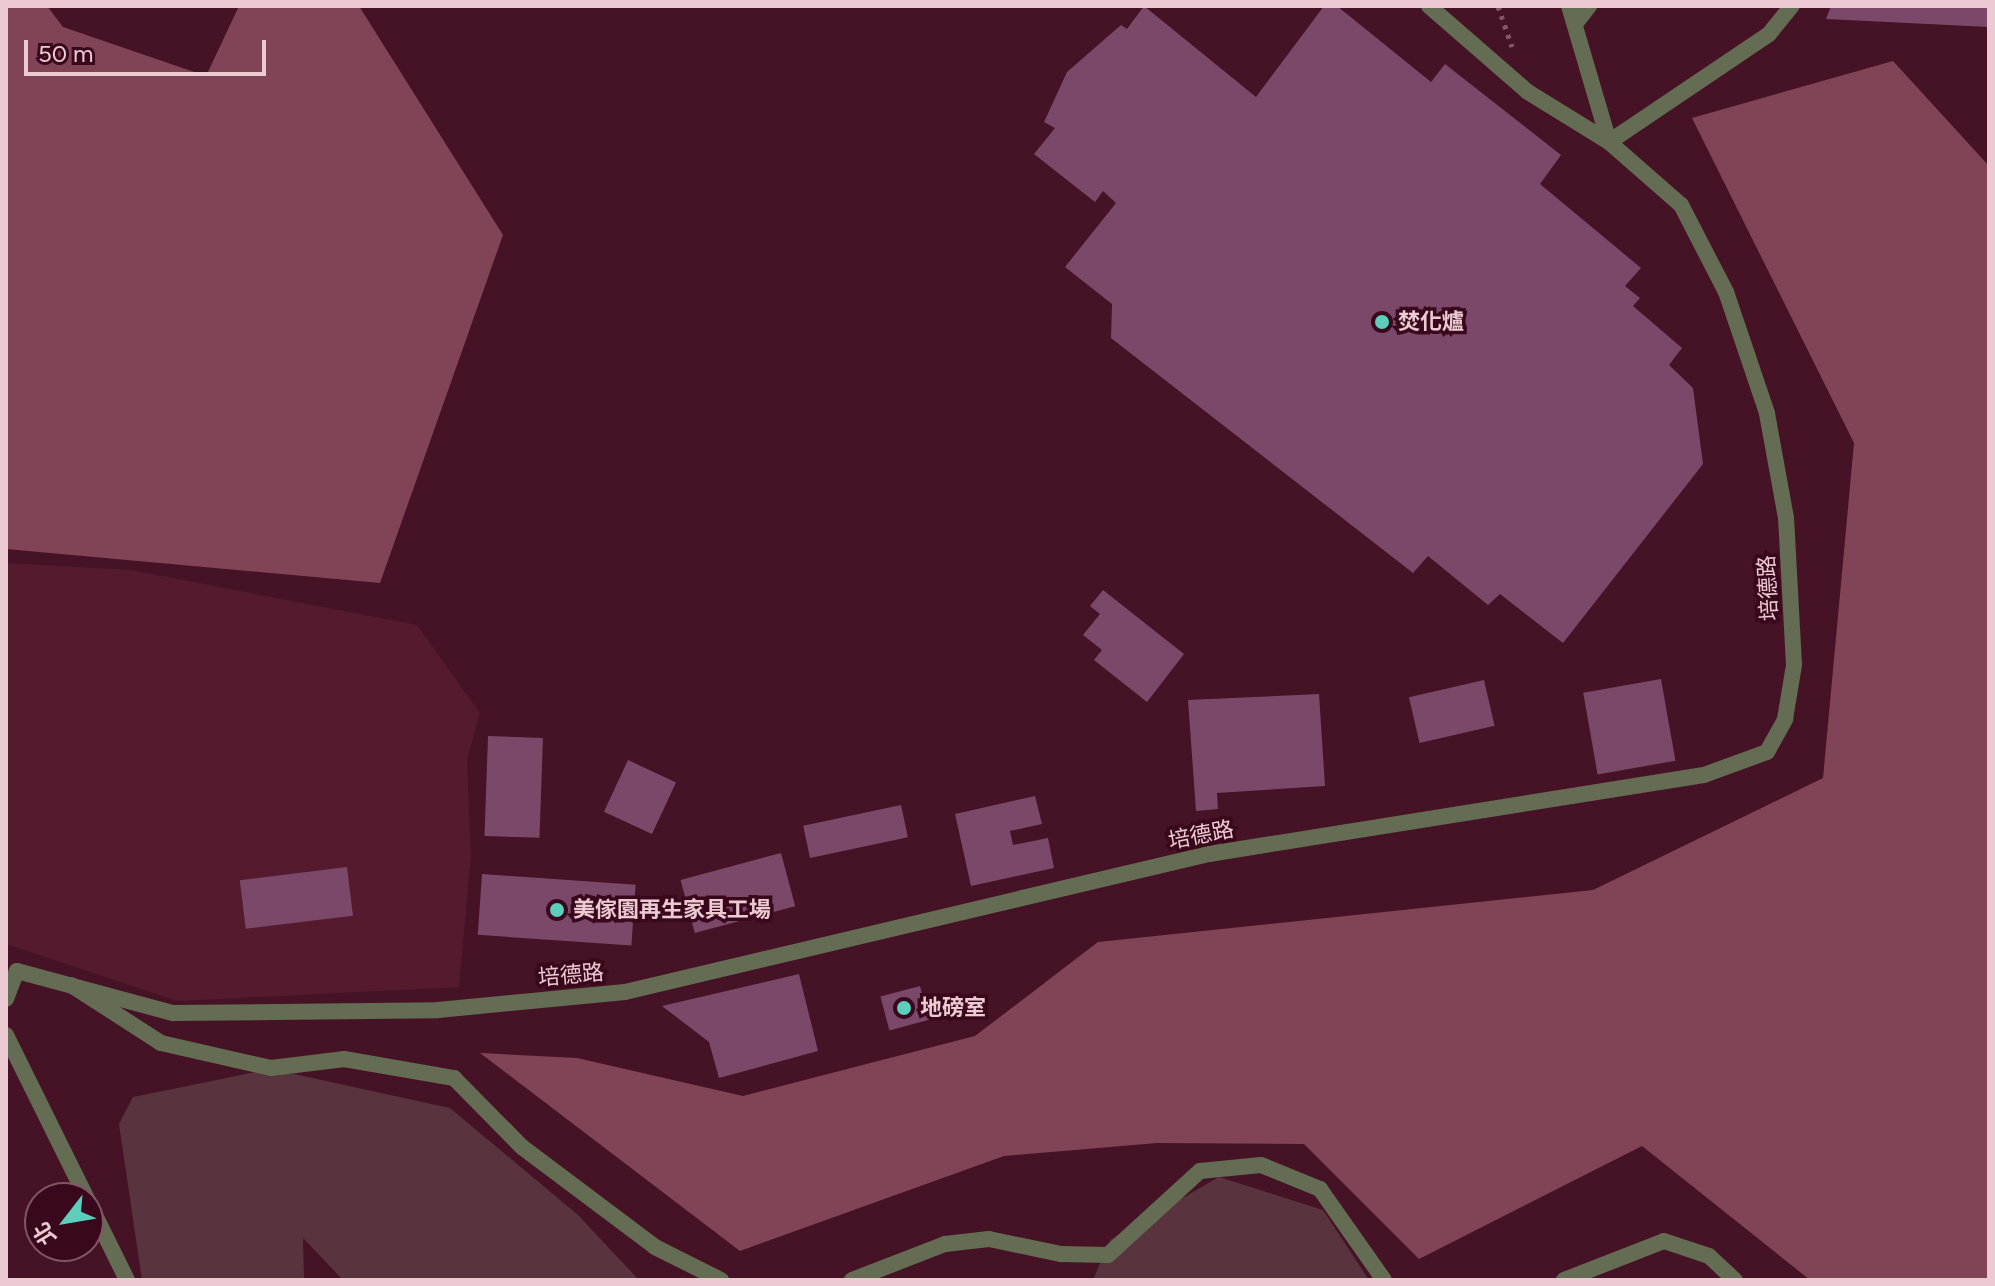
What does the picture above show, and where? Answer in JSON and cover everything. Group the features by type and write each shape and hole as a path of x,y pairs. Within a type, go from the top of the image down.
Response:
{"street":[{"name":"培德路","path":"6,999 17,971 173,1013 438,1010 625,992 1209,854 1704,775 1767,752 1785,719 1794,665 1786,518 1767,413 1726,292 1681,205 1609,142 1528,92 1429,6"},
{"path":"1569,6 1609,142 1769,34 1792,6"},
{"path":"1575,24 1589,6"},
{"path":"70,984 161,1043 271,1068 344,1059 454,1078 522,1147 655,1247 721,1280"},
{"path":"6,1035 127,1280"},
{"path":"852,1280 945,1244 989,1239 1061,1254 1108,1255 1200,1171 1261,1165 1320,1189 1384,1280"},
{"path":"1564,1280 1664,1241 1709,1256 1735,1280"}],"shaded area":[{"path":"6,6 47,6 63,27 206,76 239,6 359,6 503,235 380,583 6,549"},
{"path":"1893,61 1989,166 1989,1280 1810,1280 1642,1146 1419,1259 1304,1144 1157,1143 1004,1156 740,1251 480,1053 577,1058 743,1096 975,1036 1098,942 1593,890 1823,778 1854,443 1692,118"},
{"path":"6,563 131,570 417,625 480,713 467,760 471,855 459,987 177,1001 6,944"},
{"path":"271,1069 450,1108 578,1215 639,1280 343,1280 303,1238 304,1280 142,1280 119,1124 133,1097"},
{"path":"1219,1177 1323,1210 1369,1280 1093,1280 1110,1240"}],"building":[{"name":"焚化爐","path":"1144,6 1256,97 1324,6 1337,6 1431,82 1445,64 1561,155 1540,184 1641,268 1625,286 1640,298 1633,306 1682,348 1669,365 1693,388 1703,464 1563,643 1500,594 1488,605 1428,556 1413,573 1111,338 1112,304 1065,267 1116,203 1103,191 1095,202 1034,154 1055,128 1044,122 1067,72 1121,25 1127,29"},
{"path":"1831,6 1989,6 1989,27 1826,19"},
{"path":"1103,590 1184,654 1147,702 1094,660 1102,650 1083,635 1100,614 1090,606"},
{"path":"1661,679 1675,761 1598,774 1583,693"},
{"path":"1484,680 1495,726 1420,743 1409,697"},
{"path":"1319,694 1325,786 1217,793 1218,809 1196,811 1188,700"},
{"path":"488,736 543,738 539,838 485,836"},
{"path":"628,760 676,782 652,834 604,812"},
{"path":"1035,796 1042,824 1010,831 1013,845 1048,838 1054,868 971,886 955,814"},
{"path":"901,805 908,837 810,858 803,826"},
{"path":"781,853 795,906 695,933 681,880"},
{"path":"347,867 353,916 246,929 240,880"},
{"name":"美傢園再生家具工場","path":"482,874 636,885 631,946 478,935"},
{"path":"799,974 818,1051 719,1078 709,1042 662,1006"},
{"name":"地磅室","path":"920,986 929,1020 889,1030 880,997"}],"place":[{"name":"焚化爐","path":"1382,322"},
{"name":"美傢園再生家具工場","path":"557,910"},
{"name":"地磅室","path":"904,1008"}]}
